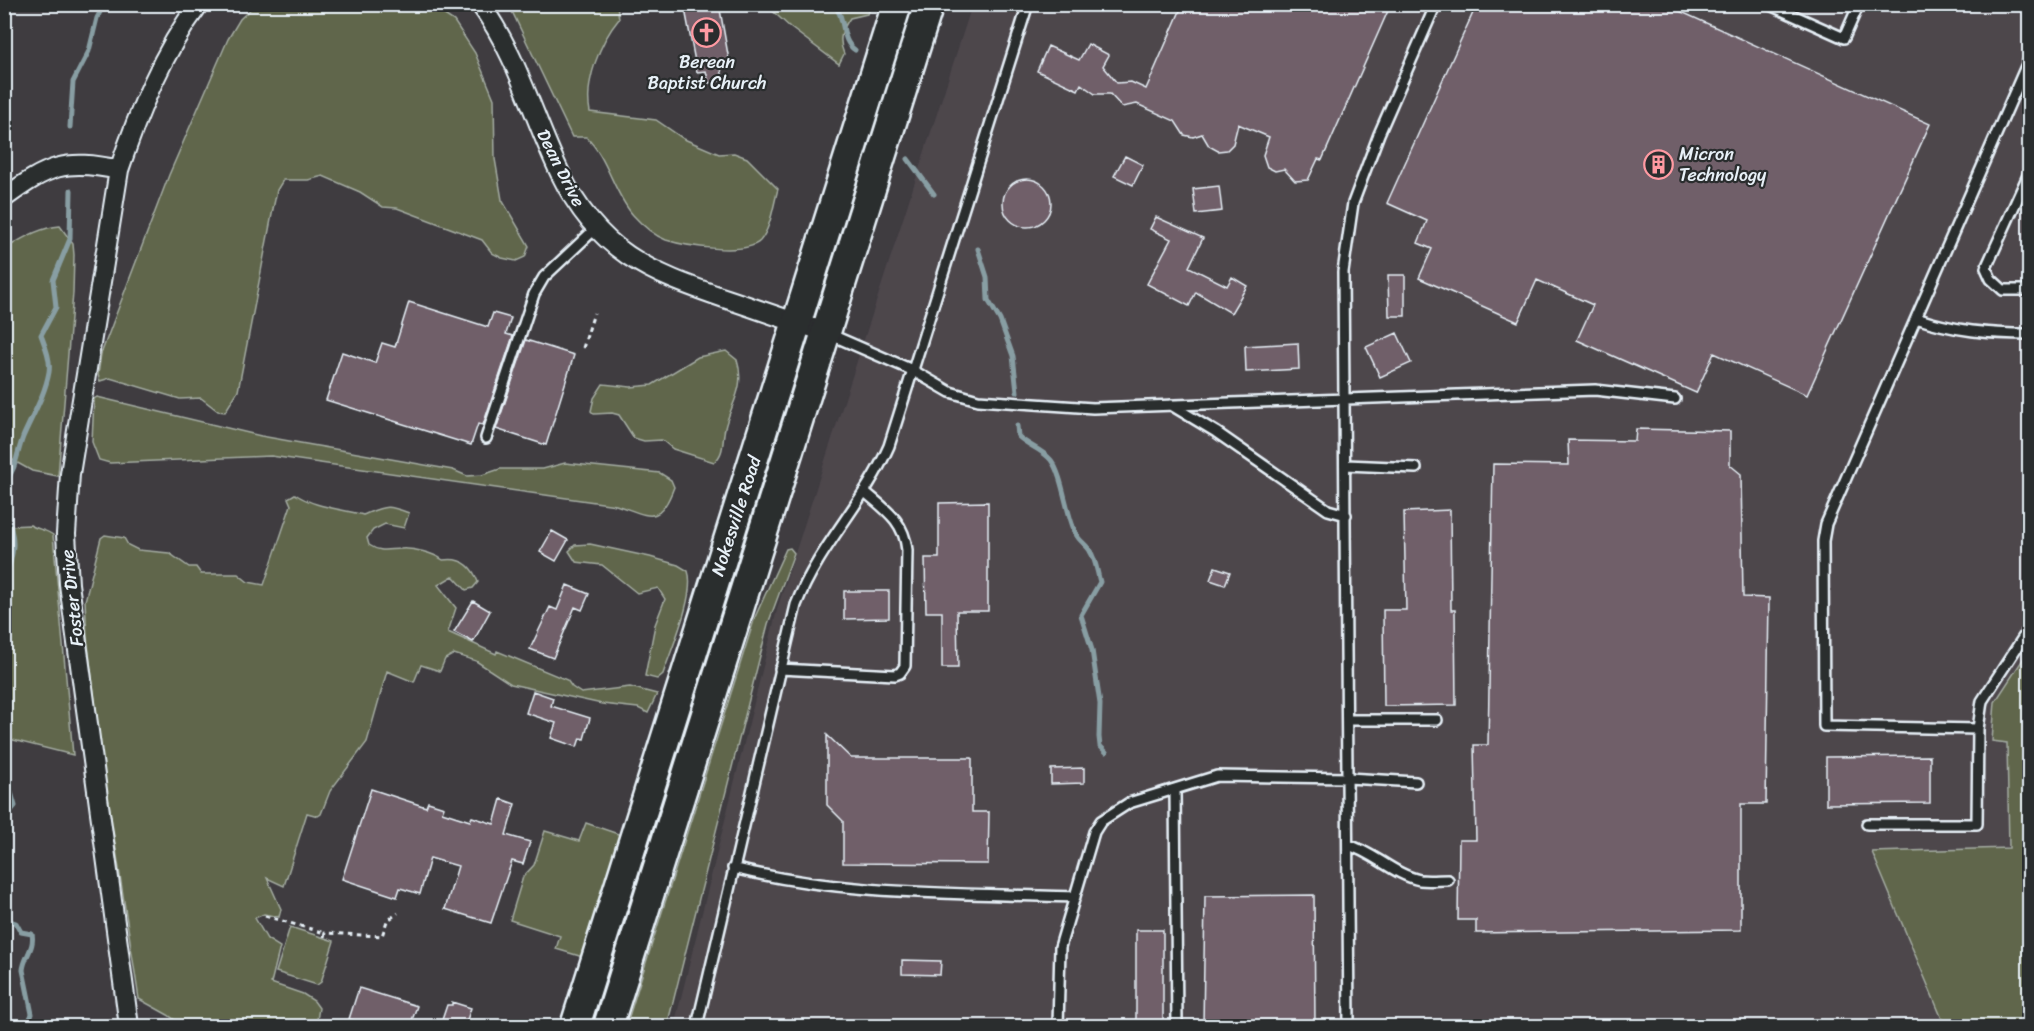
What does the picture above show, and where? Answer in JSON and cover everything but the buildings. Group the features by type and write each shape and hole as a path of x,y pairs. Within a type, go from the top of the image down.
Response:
{"highway":[{"name":"Nokesville Road","path":"575,1026 897,4"},
{"name":"Nokesville Road","path":"608,1026 929,4"},
{"path":"638,829 668,838"}],"street":[{"path":"4,198 37,175 61,166 84,163 119,170 137,119 159,71 181,30 199,4"},
{"name":"Dean Drive","path":"480,4 509,56 560,173 578,205 596,228 627,257 666,279 826,332"},
{"name":"Foster Drive","path":"119,170 70,474 66,534 69,584 129,1026"}],"lane":[{"path":"697,1026 796,605 806,579 820,554 865,492 889,446 1028,4"},
{"path":"1349,1026 1343,272 1353,203 1379,134 1436,4"},
{"path":"1768,4 1844,38 1859,4"},
{"path":"1978,729 1824,726 1823,541 1826,524 2030,57"},
{"path":"2030,171 1986,268 1991,279 2003,290 2030,290"},
{"path":"486,438 534,294 544,277 596,228"},
{"path":"1916,318 1944,328 1972,333 2030,334"},
{"path":"826,332 912,370 950,392 978,400 1093,408 1595,390 1675,399"},
{"path":"1171,405 1216,432 1328,510 1346,515"},
{"path":"1346,465 1416,468"},
{"path":"780,669 895,675 900,673 905,666 907,550 904,532 894,516 865,492"},
{"path":"1867,824 1977,824 1978,729 1986,691 2030,627"},
{"path":"1348,720 1437,720"},
{"path":"1058,1026 1059,946 1091,840 1101,821 1129,803 1217,776 1348,778 1416,782"},
{"path":"1175,789 1177,1026"},
{"path":"1348,845 1365,850 1410,877 1420,880 1448,880"},
{"path":"733,868 779,880 834,888 1075,897"}],"path":[{"path":"583,348 594,313"},
{"path":"265,916 325,935 382,936 387,921 398,913"}],"shaded area":[{"name":"Micron Technology","path":"972,5 2029,5 2029,650 1995,702 1992,740 2000,744 2007,743 2009,848 1872,852 1945,1026 674,1026 778,606"}],"green space":[{"path":"256,4 429,5 454,21 475,53 494,99 495,159 502,200 529,246 525,257 516,261 502,258 492,253 482,240 397,208 383,207 360,192 323,176 308,180 283,180 277,190 238,391 225,412 218,411 201,398 180,399 110,378 100,381 98,375 101,354 169,175 228,39 240,19"},
{"path":"509,5 617,5 619,19 606,39 595,63 589,88 590,112 656,120 684,139 719,154 734,153 747,158 778,189 769,223 760,241 752,246 729,249 687,245 666,240 652,233 640,222 620,196 594,145 586,137 572,137"},
{"path":"766,5 873,5 867,14 850,18 847,23 841,40 844,54 839,64 791,28"},
{"path":"60,226 73,244 74,255 58,476 32,471 5,456 4,250 31,234"},
{"path":"726,351 737,360 740,379 737,395 725,428 722,451 714,462 673,449 662,440 644,441 634,438 619,415 594,414 591,411 594,398 603,384 631,387 652,385 698,357"},
{"path":"97,397 261,436 453,470 467,476 482,475 500,469 543,469 565,463 660,473 671,480 674,487 669,500 658,513 645,515 616,505 271,456 110,463 99,460 92,442 94,399"},
{"path":"295,494 319,505 363,515 386,507 409,513 404,528 385,524 373,530 367,538 369,545 381,550 417,550 443,560 460,561 469,567 478,582 473,588 466,590 453,576 438,585 456,608 448,632 496,654 497,651 567,680 581,693 630,687 657,694 648,713 638,708 602,704 511,684 476,661 454,654 445,659 440,671 421,665 414,682 387,671 367,742 330,791 321,814 318,816 307,813 284,886 267,878 281,909 279,917 264,914 255,918 267,939 280,947 271,983 303,994 314,1001 319,1008 316,1026 183,1026 139,999 103,765 87,637 85,601 101,538 105,535 124,538 128,545 138,550 169,553 189,567 196,567 201,574 238,574 248,582 264,585 291,505 288,498"},
{"path":"30,525 53,535 73,755 5,738 5,529 8,526"},
{"path":"590,544 650,557 678,565 688,571 689,593 682,622 663,674 657,679 645,676 655,625 665,599 658,588 637,593 602,565 576,562 569,551 575,545"},
{"path":"790,548 794,553 768,624 667,1026 626,1026 755,617 786,549"},
{"path":"2029,650 2029,1025 1945,1026 1872,852 2009,848 2007,743 1992,741 1995,702"},
{"path":"586,823 621,835 583,957 556,949 560,936 510,920 523,877 534,865 545,831 579,841"},
{"path":"290,927 334,941 321,982 317,985 276,972"}],"waterway":[{"path":"70,127 73,82 89,51 97,18 104,4"},
{"path":"833,4 840,15 847,40 855,50"},
{"path":"908,159 934,194"},
{"path":"4,484 14,467 23,437 47,381 49,363 41,335 56,307 53,280 70,239 71,190"},
{"path":"978,249 987,277 988,300 1000,320 1013,356 1017,392"},
{"path":"1017,426 1018,436 1051,460 1062,485 1077,536 1094,558 1100,582 1081,615 1092,650 1100,704 1100,746 1106,752"},
{"path":"4,513 13,538 12,554 4,580"},
{"path":"4,709 4,725"},
{"path":"4,736 8,745 8,782 15,806 4,819"},
{"path":"4,919 16,923 21,932 32,934 32,944 23,970 32,1014 27,1026"}],"place":[{"name":"Berean Baptist Church","path":"707,33"},
{"name":"Micron Technology","path":"1658,164"}]}
